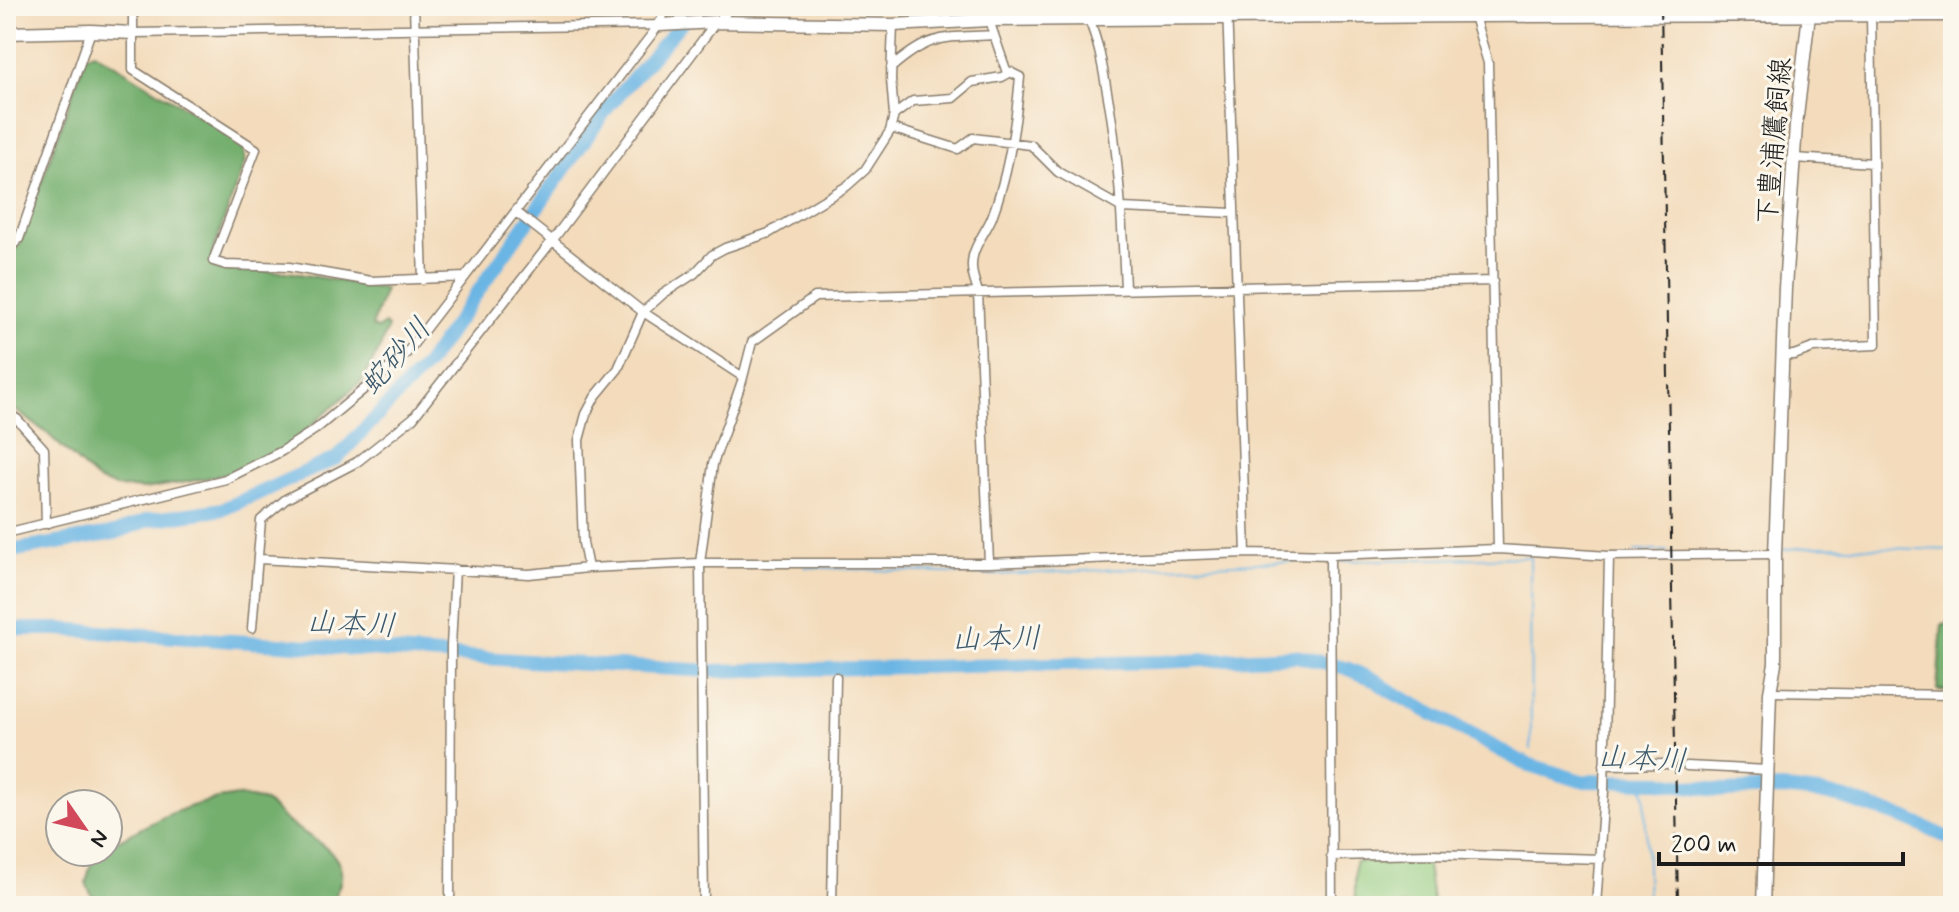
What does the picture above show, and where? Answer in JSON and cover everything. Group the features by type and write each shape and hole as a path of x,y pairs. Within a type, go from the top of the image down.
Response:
{"main road":[{"path":"949,6 949,22"},
{"path":"1809,10 1871,14 1949,12"},
{"name":"下豊浦鷹飼線","path":"659,25 716,22 893,25 989,20 1089,20 1227,12 1809,10 1794,158 1782,355 1775,554 1775,663 1770,692 1763,906"},
{"path":"6,33 133,33"}],"street":[{"path":"133,6 133,70 256,149 213,261 226,265 289,267 371,281 465,277"},
{"path":"414,6 423,280"},
{"path":"6,533 226,479 282,451 358,397 405,355 659,25 667,6"},
{"path":"252,628 261,520 286,499 357,462 413,418 552,241 716,22 733,6"},
{"path":"1020,20 1021,6"},
{"path":"1471,11 1488,63 1498,549"},
{"path":"1227,12 1246,553"},
{"path":"1782,355 1794,355 1813,348 1876,345 1871,14"},
{"path":"989,20 1006,70 1020,77 1011,143 992,219 973,252 971,271 978,292 989,563"},
{"path":"1089,20 1097,38 1112,116 1122,208 1125,288"},
{"path":"891,68 915,48 937,38 949,22"},
{"path":"133,33 659,25"},
{"path":"588,568 583,543 579,440 586,414 595,397 618,369 643,312 663,294 694,274 712,255 769,233 847,186 870,162 891,128 894,115 891,68 893,25"},
{"path":"6,252 19,239 91,31"},
{"path":"937,38 994,35"},
{"path":"894,115 913,101 953,98 972,82 1002,77 1011,72"},
{"path":"891,128 916,133 958,149 973,138 1031,145 1058,172 1122,208 1233,213"},
{"path":"1794,158 1873,163"},
{"path":"516,212 643,312 743,377"},
{"path":"704,906 700,563 713,464 752,342 815,297 1493,281"},
{"path":"6,412 17,419 44,449 46,524"},
{"path":"259,559 529,574 700,563 989,563 1246,553 1330,555 1498,549 1609,556 1775,554"},
{"path":"1330,555 1332,906"},
{"path":"1596,906 1604,791 1609,556"},
{"path":"450,906 451,646 455,569"},
{"path":"832,906 836,677"},
{"path":"1770,692 1953,695"},
{"path":"1604,767 1669,764"},
{"path":"1687,766 1767,774"},
{"path":"1331,856 1431,854 1601,859"}],"green space":[{"path":"94,52 243,143 245,161 212,254 216,269 288,272 385,289 372,326 377,329 385,324 388,327 362,381 281,452 231,473 144,489 117,487 97,480 48,434 6,403 6,256 20,244 86,55"},
{"path":"1942,624 1953,624 1953,691 1937,690"},
{"path":"238,796 259,800 327,849 339,863 341,871 339,885 329,906 96,905 86,883 90,868 124,868 124,838 187,807"},
{"path":"1426,859 1433,906 1355,906 1355,862"}],"waterway":[{"name":"蛇砂川","path":"6,555 16,550 115,533 148,520 223,509 337,458 427,364 608,107 696,6"},
{"path":"1779,550 1817,546 1953,550"},
{"path":"1634,551 1669,551"},
{"path":"1337,561 1530,557 1531,749"},
{"path":"805,567 993,575 1324,560"},
{"name":"山本川","path":"6,629 58,629 712,671 1160,662 1296,656 1346,668 1375,680 1524,763 1581,781 1660,782 1724,791 1782,789 1819,793 1907,819 1953,840"},
{"name":"山本川","path":"1524,763 1526,755"},
{"path":"1642,782 1648,906"}],"tunnel":[{"path":"1669,764 1687,766"}],"railway":[{"path":"1661,6 1678,906"}]}
